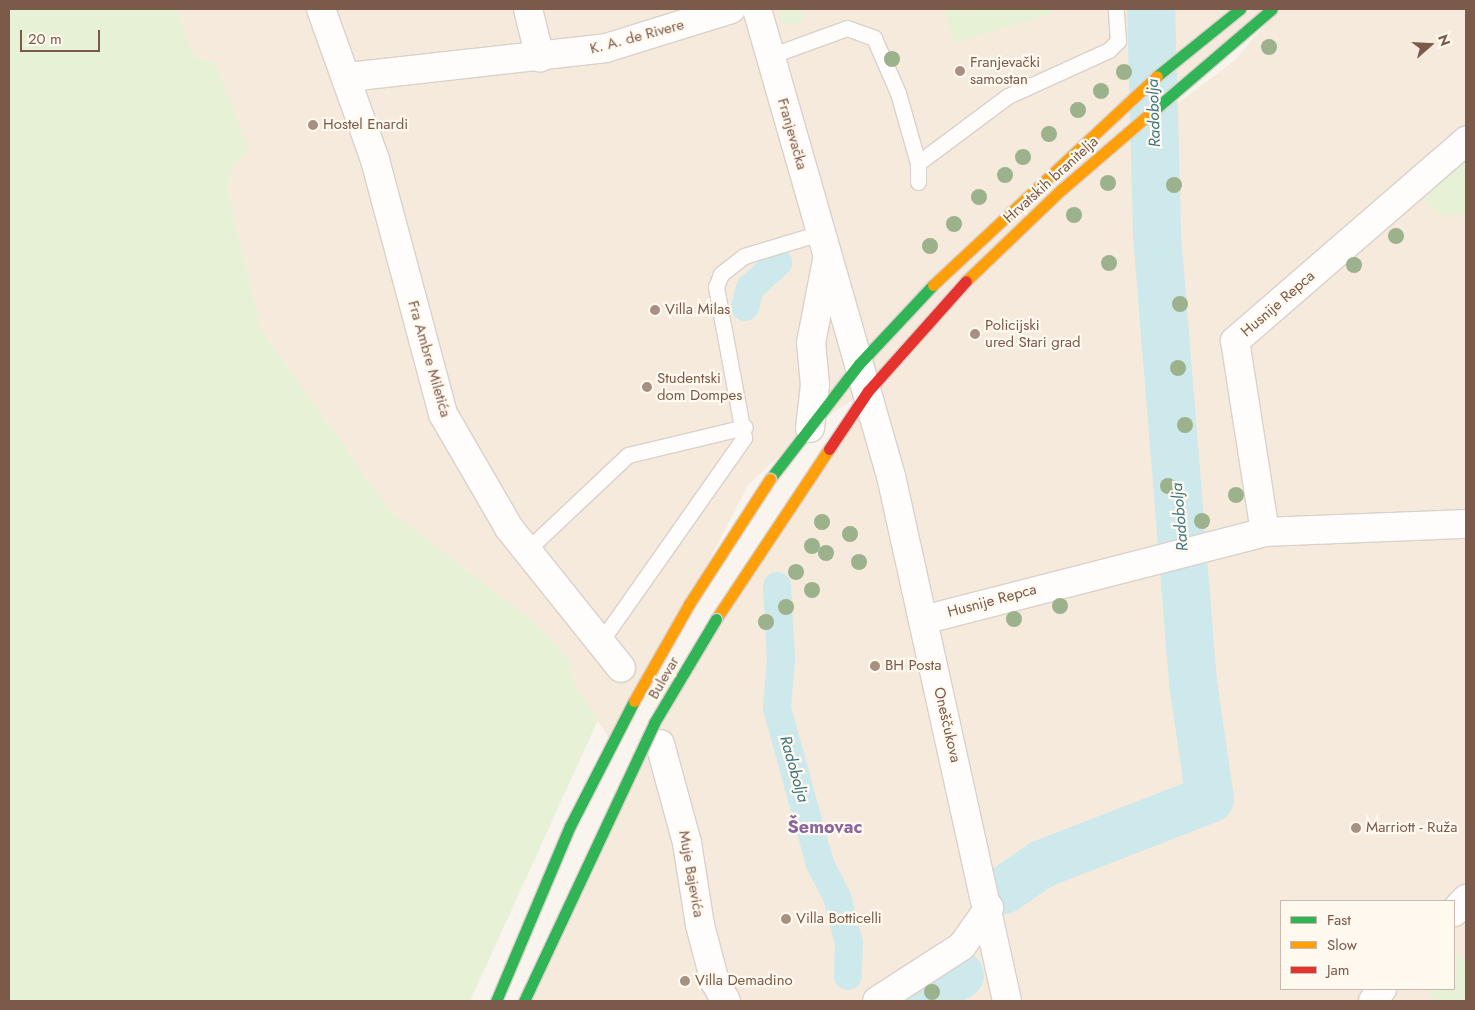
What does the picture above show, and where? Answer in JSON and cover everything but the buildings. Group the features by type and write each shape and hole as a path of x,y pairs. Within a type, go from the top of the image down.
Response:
{"main road":[{"path":"496,1001 570,826 635,700 689,604 770,478 859,364 996,220 1131,97 1240,9"},
{"name":"Hrvatskih branitelja","path":"868,391 988,257 1146,116 1272,9"},
{"name":"Bulevar","path":"524,1001 654,723 791,503 868,391"}],"street":[{"name":"Fra Ambre Miletića","path":"321,9 349,77 443,414 526,551 598,644 621,668"},
{"path":"528,9 540,58"},
{"name":"K. A. de Rivere","path":"349,77 478,59 540,58 606,48 731,9"},
{"name":"Franjevačka","path":"757,9 824,246 868,391"},
{"name":"Husnije Repca","path":"1266,532 1235,341 1466,141"},
{"name":"Franjevačka","path":"810,428 815,385 811,343 824,246"},
{"name":"Oneščukova","path":"868,391 924,620 989,908 1007,1001"},
{"name":"Husnije Repca","path":"924,620 1266,532 1466,524"},
{"name":"Muje Bajevića","path":"660,744 686,843 700,925 715,982 726,1001"},
{"path":"1455,911 1466,899"},
{"path":"877,1001 962,946 989,908"},
{"path":"1372,1001 1381,990"}],"lane":[{"path":"918,162 1008,96 1108,50 1118,41 1116,9"},
{"path":"770,56 847,28 874,38 898,93 918,162 918,182"},
{"path":"598,644 742,444 745,427 716,287 721,274 744,256 824,246"},
{"path":"526,551 628,455 745,427"}],"shaded area":[{"path":"177,9 1272,9 1069,184 1234,61 1279,9 1466,9 1466,964 1455,950 1455,900 1280,900 1280,990 1428,990 1432,997 1427,1001 528,1001 654,723 868,391 811,426 748,485 614,746 576,686 568,658 531,620 390,511 262,331 227,188 233,166 248,150 215,62 194,58"}],"green space":[{"path":"9,9 177,9 194,58 215,62 249,150 233,166 227,188 262,331 390,511 531,620 568,658 576,686 598,720 470,1001 9,1001"},
{"path":"780,9 802,9 803,18 800,24 783,23"},
{"path":"944,9 1052,9 1053,13 954,43"},
{"path":"1466,145 1466,213 1439,215 1415,191"},
{"path":"1455,950 1466,964 1466,1001 1427,1001 1432,997 1428,990 1455,990"}],"water":[{"path":"943,981 958,983 928,1001 905,1001"}],"waterway":[{"name":"Radobolja","path":"1004,890 1042,864 1210,799 1193,682 1157,231 1151,9"},
{"name":"Radobolja","path":"745,307 750,288 778,263"},
{"name":"Radobolja","path":"777,586 781,659 777,708 820,864 837,897 849,943 848,976"},
{"name":"Radobolja","path":"916,1001 960,975"}],"traffic: fast":[{"path":"1157,76 1240,9"},
{"path":"1154,110 1272,9"},
{"path":"770,479 859,364 933,285"},
{"path":"524,1001 654,723 716,619"},
{"path":"496,1001 570,826 634,701"}],"traffic: slow":[{"path":"933,285 1157,76"},
{"path":"966,281 1061,190 1154,110"},
{"path":"716,619 829,449"},
{"path":"634,701 689,604 770,479"}],"traffic: jam":[{"path":"829,449 868,391 966,281"}],"place":[{"name":"Franjevački samostan","path":"960,71"},
{"name":"Hostel Enardi","path":"313,125"},
{"name":"Villa Milas","path":"655,310"},
{"name":"Policijski ured Stari grad","path":"975,334"},
{"name":"Studentski dom Dompes","path":"647,387"},
{"name":"BH Posta","path":"875,666"},
{"name":"Marriott - Ruža","path":"1356,828"},
{"name":"Villa Botticelli","path":"786,919"},
{"name":"Villa Demadino","path":"685,981"}],"district":[{"name":"Šemovac","path":"825,827"}]}
